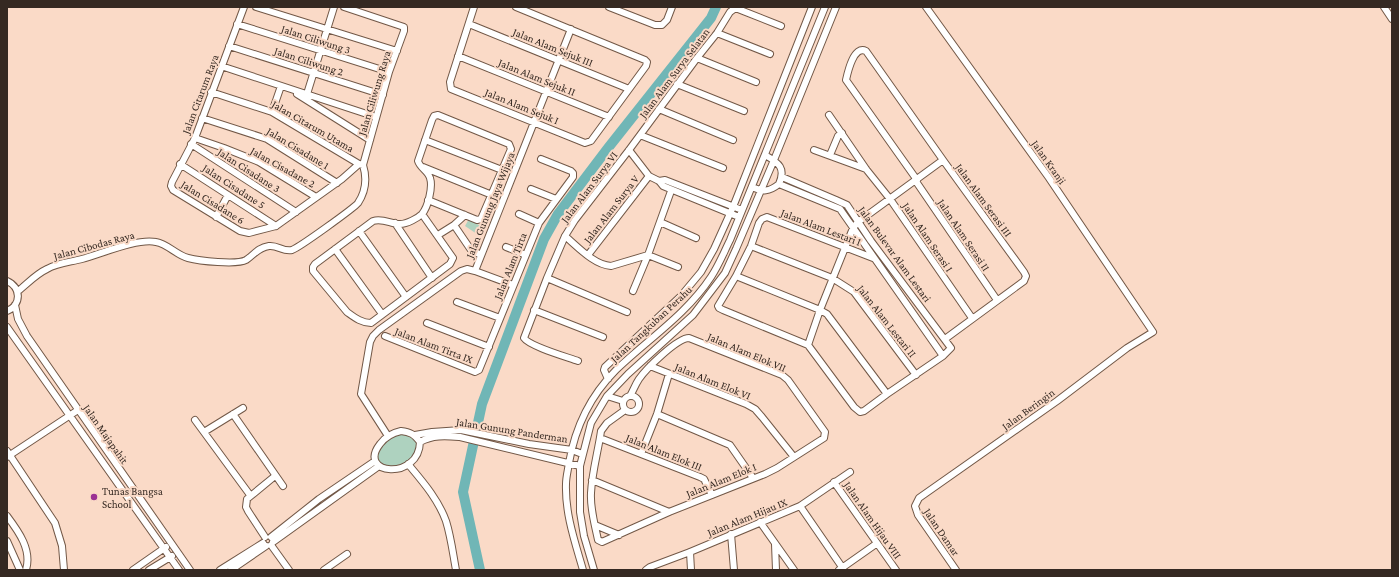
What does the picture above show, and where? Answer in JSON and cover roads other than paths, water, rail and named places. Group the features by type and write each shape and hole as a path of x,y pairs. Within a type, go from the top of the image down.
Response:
{"street":[{"name":"Jalan Citarum Raya","path":"171,186 180,164 194,138 244,7"},
{"path":"256,7 396,51"},
{"path":"307,94 334,7"},
{"name":"Jalan Ciliwung Raya","path":"344,7 404,27 404,31 389,72 370,140 361,164"},
{"path":"458,56 474,7"},
{"path":"516,7 647,62 646,66 609,117"},
{"path":"609,7 655,25 662,25 667,20 672,7"},
{"path":"608,379 604,370 605,367 681,296 701,272 714,250 790,66 812,7"},
{"name":"Jalan Tangkuban Perahu","path":"583,570 568,513 566,484 572,450 578,428 597,392 608,379 689,304 717,268 752,187 825,7"},
{"name":"Jalan Tangkuban Perahu","path":"594,570 584,536 580,512 580,466 591,424 607,396 628,374 664,343 693,315 725,273 774,160 836,7"},
{"name":"Jalan Kranji","path":"926,7 1049,178 1152,332"},
{"path":"1384,7 1392,19"},
{"name":"Jalan Alam Surya Selatan","path":"629,150 658,109 717,33 730,12 734,9 738,9 781,26"},
{"name":"Jalan Ciliwung 3","path":"237,24 389,72"},
{"name":"Jalan Alam Sejuk III","path":"469,24 629,89"},
{"name":"Jalan Gunung Jaya Wijaya","path":"388,436 362,394 371,339 379,330 461,271 467,269 475,270 570,29"},
{"path":"717,33 770,54"},
{"name":"Jalan Ciliwung 2","path":"229,46 383,95"},
{"name":"Jalan Alam Serasi II","path":"866,51 863,50 855,54 846,80 916,180 996,300"},
{"name":"Jalan Alam Serasi III","path":"866,51 1026,276 1024,281 996,300 945,339"},
{"name":"Jalan Alam Sejuk I","path":"458,56 450,86 451,89 585,143 591,141 609,117"},
{"name":"Jalan Alam Sejuk II","path":"458,56 609,117"},
{"path":"697,58 756,82"},
{"path":"790,66 803,61"},
{"path":"221,66 290,90 370,140"},
{"path":"790,66 796,77"},
{"path":"678,84 744,111"},
{"path":"272,112 281,86"},
{"path":"290,90 307,94 376,117"},
{"name":"Jalan Citarum Utama","path":"211,92 272,112 361,164"},
{"path":"658,109 733,140"},
{"path":"422,214 453,258 452,261 432,278 371,323 360,321 347,312 314,271 313,267 373,221 377,220 401,224 408,223 422,214 428,200 431,179 429,174 418,161 434,116 438,115 511,146 481,219 477,220 428,200"},
{"name":"Jalan Alam Serasi I","path":"829,115 866,169 890,199 972,318"},
{"name":"Jalan Cisadane 1","path":"202,118 267,139 337,183"},
{"path":"830,155 838,136 842,133"},
{"path":"640,135 723,168"},
{"name":"Jalan Cisadane 2","path":"194,138 259,162 316,197"},
{"path":"425,140 502,170"},
{"name":"Jalan Cisadane 3","path":"191,144 296,212"},
{"path":"629,150 649,176 659,181 663,186 672,191 739,217"},
{"name":"Jalan Alam Surya VI","path":"578,361 525,341 524,337 565,236 575,220 629,150"},
{"path":"814,150 866,169"},
{"path":"752,187 761,191 771,190 781,185 784,178 781,167 774,160 765,155"},
{"name":"Jalan Alam Tirta","path":"475,372 481,367 539,223 572,177 573,173 571,171 542,159"},
{"path":"808,345 832,278 853,228 858,222 943,160"},
{"name":"Jalan Cisadane 5","path":"180,164 276,226"},
{"path":"276,226 337,183 361,164"},
{"name":"Jalan Cibodas Raya","path":"18,291 46,269 51,267 93,256 118,247 139,243 158,242 181,256 190,259 239,262 245,260 253,253 271,246 286,251 296,248 357,204 365,184 365,172 361,164"},
{"path":"422,166 492,195"},
{"name":"Jalan Alam Surya V","path":"588,255 649,176"},
{"name":"Jalan Bulevar Alam Lestari","path":"781,185 840,209 943,356 951,349 847,205 784,178"},
{"path":"659,181 665,180 742,210"},
{"name":"Jalan Cisadane 6","path":"171,186 173,190 245,233 276,226"},
{"path":"531,189 556,199"},
{"path":"633,291 672,191"},
{"path":"216,216 228,195"},
{"path":"706,204 709,197"},
{"path":"518,214 539,223"},
{"path":"438,235 454,225 465,215"},
{"name":"Jalan Alam Lestari I","path":"751,246 762,219 767,217 873,258"},
{"path":"660,222 696,238"},
{"path":"395,223 432,278"},
{"path":"454,225 471,250 481,256"},
{"path":"359,231 406,297"},
{"path":"565,236 599,263 611,266 648,255 678,266"},
{"path":"751,246 736,276 718,306 719,308 808,345 854,408 860,412 864,411 886,394 943,356"},
{"name":"Jalan Alam Lestari II","path":"751,246 832,278 854,292 916,375"},
{"path":"506,247 526,255"},
{"path":"335,249 382,314"},
{"path":"475,270 513,285"},
{"path":"736,276 820,310 833,321 886,394"},
{"path":"547,278 627,312"},
{"path":"7,280 14,285 18,291 18,301 7,311"},
{"path":"681,296 689,304"},
{"path":"457,302 500,318"},
{"name":"Jalan Majapahit","path":"15,305 18,319 23,330 190,570"},
{"path":"534,310 603,337"},
{"path":"427,323 489,347"},
{"name":"Jalan Majapahit","path":"7,327 179,570"},
{"name":"Jalan Beringin","path":"916,504 921,497 1057,401 1127,348 1152,332"},
{"name":"Jalan Alam Tirta IX","path":"385,336 475,372"},
{"path":"656,336 664,343"},
{"name":"Jalan Alam Elok VII","path":"650,366 681,340 689,338 782,375 788,380 825,432 825,435"},
{"path":"624,410 622,406 623,401 630,396 636,383 650,366"},
{"name":"Jalan Alam Elok VI","path":"650,366 746,404 755,410 794,457"},
{"path":"641,454 669,374"},
{"path":"607,396 623,401"},
{"path":"624,410 633,412 637,410 639,406 638,401 630,396"},
{"path":"204,432 243,408"},
{"path":"64,570 62,546 55,523 8,455 78,410"},
{"path":"619,535 595,525 591,502 594,461 601,431 603,426 624,410"},
{"path":"233,414 283,486"},
{"path":"656,414 730,445 753,478"},
{"path":"195,420 250,495"},
{"name":"Jalan Gunung Panderman","path":"388,436 401,431 415,435 440,431 488,436 572,450 582,454"},
{"name":"Jalan Gunung Panderman","path":"420,442 427,438 461,434 488,444 580,466"},
{"path":"388,436 377,448 374,456 375,461 379,466 390,470 408,464 417,455 420,442 415,435"},
{"name":"Jalan Alam Elok I","path":"595,525 598,540 600,542 619,535 669,512 777,468 824,438 825,435"},
{"name":"Jalan Alam Elok III","path":"600,438 704,479 712,495"},
{"path":"528,453 529,444"},
{"path":"220,570 268,542 319,499 375,461"},
{"path":"408,464 428,489 442,511 449,532 456,570"},
{"path":"231,570 268,542 379,466"},
{"name":"Jalan Alam Hijau IX","path":"646,570 650,567 800,506 850,472"},
{"path":"275,476 250,495 247,499 246,507 268,542 289,570"},
{"path":"592,480 669,512"},
{"name":"Jalan Alam Hijau VIII","path":"834,482 876,544 896,570"},
{"name":"Jalan Damar","path":"916,504 916,511 924,526 956,570"},
{"path":"800,506 840,569 876,544"},
{"path":"7,516 25,545 28,561 26,570"},
{"path":"760,522 794,570"},
{"path":"731,534 734,570"},
{"path":"7,541 20,570"},
{"path":"133,570 171,544"},
{"path":"775,544 776,570"},
{"path":"149,570 177,552"},
{"path":"690,552 691,570"},
{"path":"324,570 347,554"}],"waterway":[{"path":"480,570 463,492 482,404 544,239 558,214 711,18 716,7"}],"place":[{"name":"Tunas Bangsa School","path":"94,497"}]}
